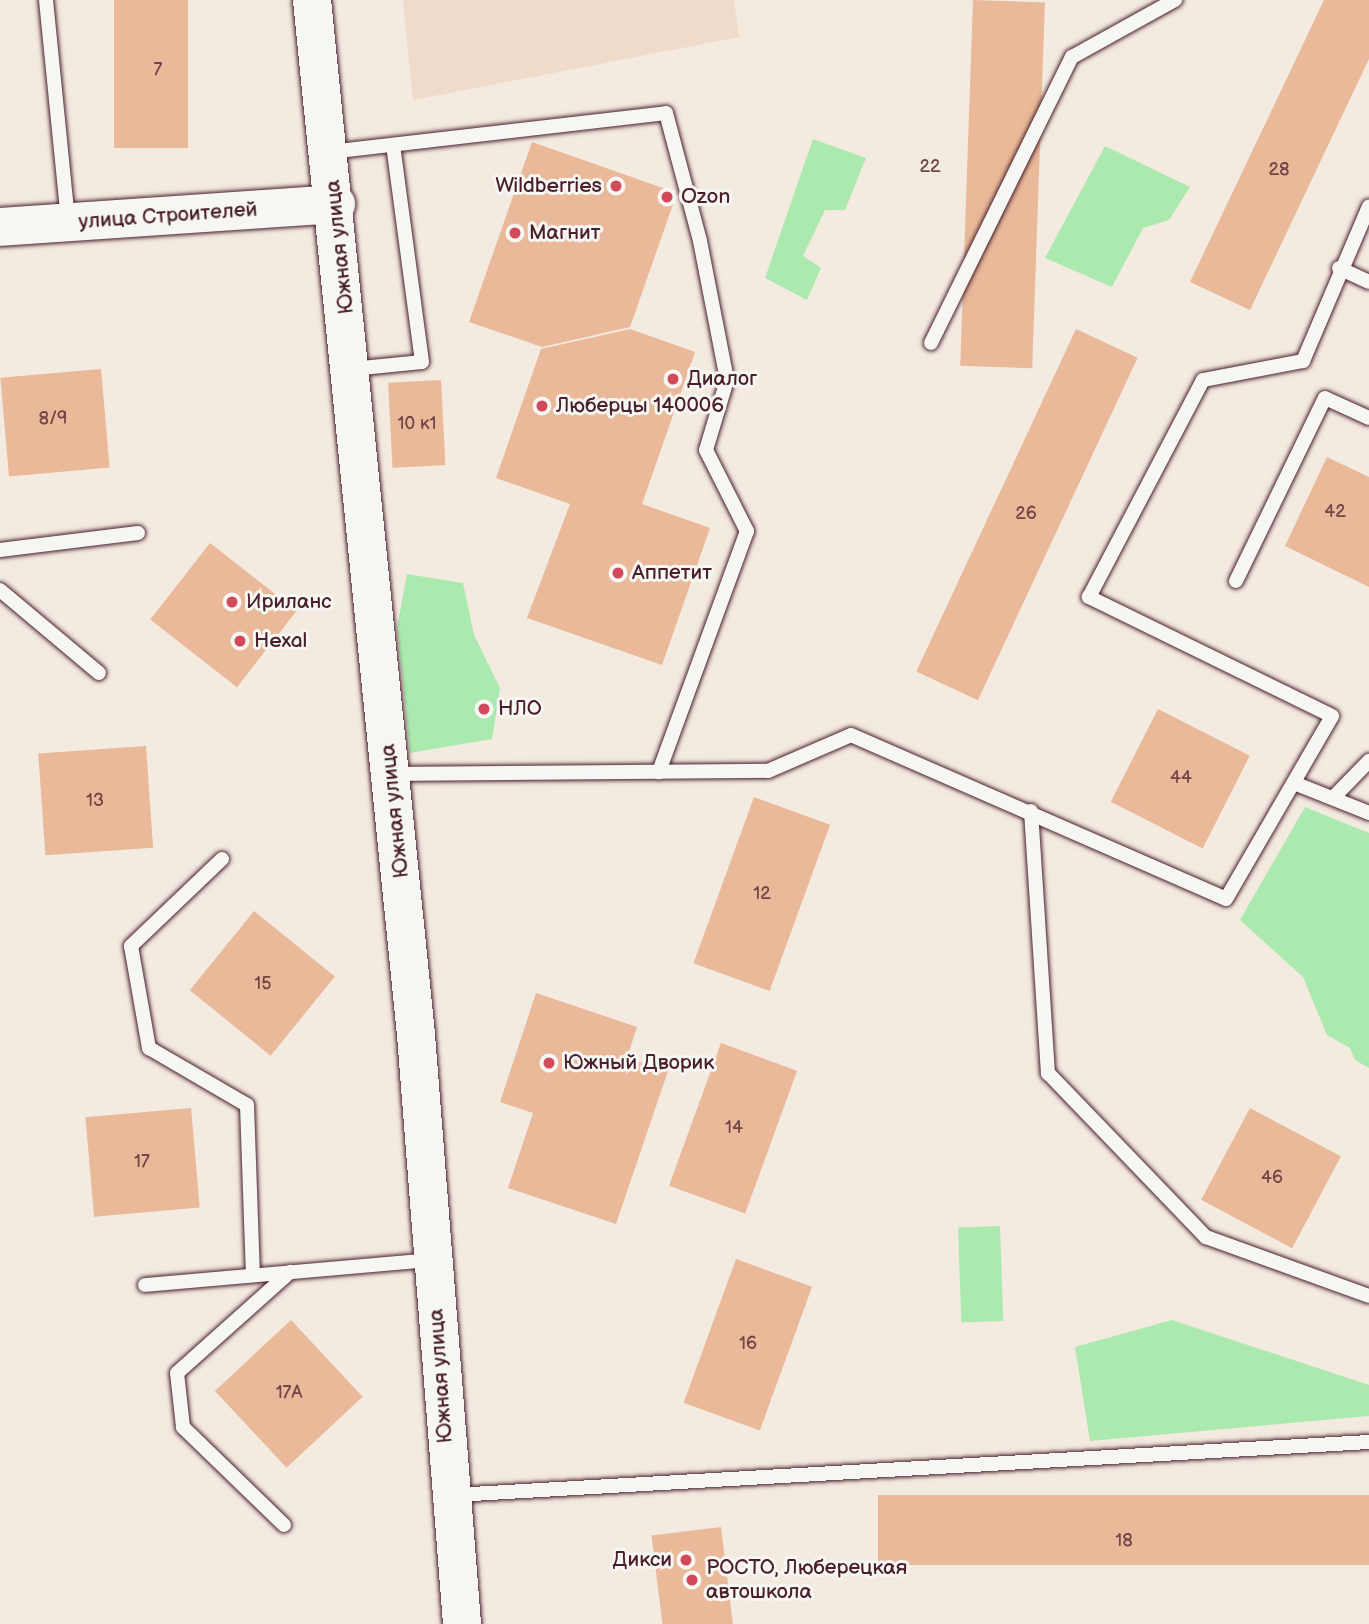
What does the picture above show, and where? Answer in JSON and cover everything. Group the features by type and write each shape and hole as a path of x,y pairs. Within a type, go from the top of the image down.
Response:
{"street":[{"name":"Южная улица","path":"312,0 330,152 391,774 463,1624"},
{"name":"улица Строителей","path":"0,227 335,204"}],"lane":[{"path":"46,0 68,223"},
{"path":"931,343 1072,57 1175,0"},
{"path":"330,152 666,113 700,241 727,380 706,450 747,531 659,772"},
{"path":"352,369 422,362 393,145"},
{"path":"391,774 768,771 851,735 1031,811 1226,899 1332,716 1089,597 1203,380 1303,361 1339,268 1369,206"},
{"path":"1339,268 1369,282"},
{"path":"1236,581 1325,398 1369,418"},
{"path":"0,550 138,533"},
{"path":"0,590 99,673"},
{"path":"1333,798 1369,761"},
{"path":"1293,783 1369,813"},
{"path":"1031,811 1048,1073 1206,1237 1369,1296"},
{"path":"222,859 131,946 149,1048 247,1105 253,1275"},
{"path":"145,1285 432,1260"},
{"path":"284,1525 183,1427 177,1373 290,1272"},
{"path":"450,1495 1369,1442"}],"shaded area":[{"path":"403,0 734,0 739,37 413,100"}],"green space":[{"path":"813,139 866,158 845,210 825,210 803,256 821,268 807,300 765,278"},
{"path":"1105,146 1190,187 1169,220 1143,228 1112,287 1045,258"},
{"path":"407,574 463,583 474,635 500,688 492,739 410,753 397,628"},
{"path":"1305,807 1369,833 1369,1068 1355,1060 1350,1048 1327,1035 1303,977 1240,920"},
{"path":"1000,1226 1003,1321 961,1322 958,1227"},
{"path":"1172,1320 1369,1385 1369,1416 1090,1441 1075,1347"}],"building":[{"path":"114,0 188,0 188,148 114,148"},
{"path":"973,0 1045,3 1032,368 960,366"},
{"path":"1324,0 1369,0 1369,59 1250,310 1190,282"},
{"path":"532,142 677,193 630,327 542,347 469,322"},
{"path":"630,329 695,352 642,504 710,528 662,665 527,618 570,504 496,478 541,349"},
{"path":"1076,329 1138,358 978,700 916,672"},
{"path":"101,369 110,468 9,476 0,378"},
{"path":"441,380 445,465 393,468 388,383"},
{"path":"1327,457 1369,477 1369,587 1285,546"},
{"path":"210,543 297,611 237,687 150,619"},
{"path":"1158,709 1250,756 1203,848 1111,802"},
{"path":"146,746 153,848 45,855 38,754"},
{"path":"754,797 830,825 770,991 693,963"},
{"path":"254,911 335,976 271,1056 190,990"},
{"path":"536,993 637,1027 627,1058 668,1071 616,1224 508,1188 533,1113 500,1102"},
{"path":"721,1043 797,1071 745,1214 669,1186"},
{"path":"191,1108 200,1208 94,1217 85,1117"},
{"path":"1250,1108 1341,1156 1292,1248 1201,1200"},
{"path":"736,1259 812,1287 760,1430 684,1403"},
{"path":"291,1320 363,1397 287,1468 215,1391"},
{"path":"878,1495 1369,1495 1369,1565 878,1565"},
{"name":"РОСТО, Люберецкая автошкола","path":"721,1527 733,1624 662,1624 652,1536"}],"place":[{"name":"Wildberries","path":"616,186"},
{"name":"Ozon","path":"667,197"},
{"name":"Магнит","path":"515,233"},
{"name":"Диалог","path":"673,379"},
{"name":"Люберцы 140006","path":"542,406"},
{"name":"Аппетит","path":"618,573"},
{"name":"Ириланс","path":"232,602"},
{"name":"Hexal","path":"240,641"},
{"name":"НЛО","path":"484,709"},
{"name":"Южный Дворик","path":"549,1063"},
{"name":"Дикси","path":"686,1560"},
{"name":"РОСТО, Люберецкая автошкола","path":"692,1580"}]}
